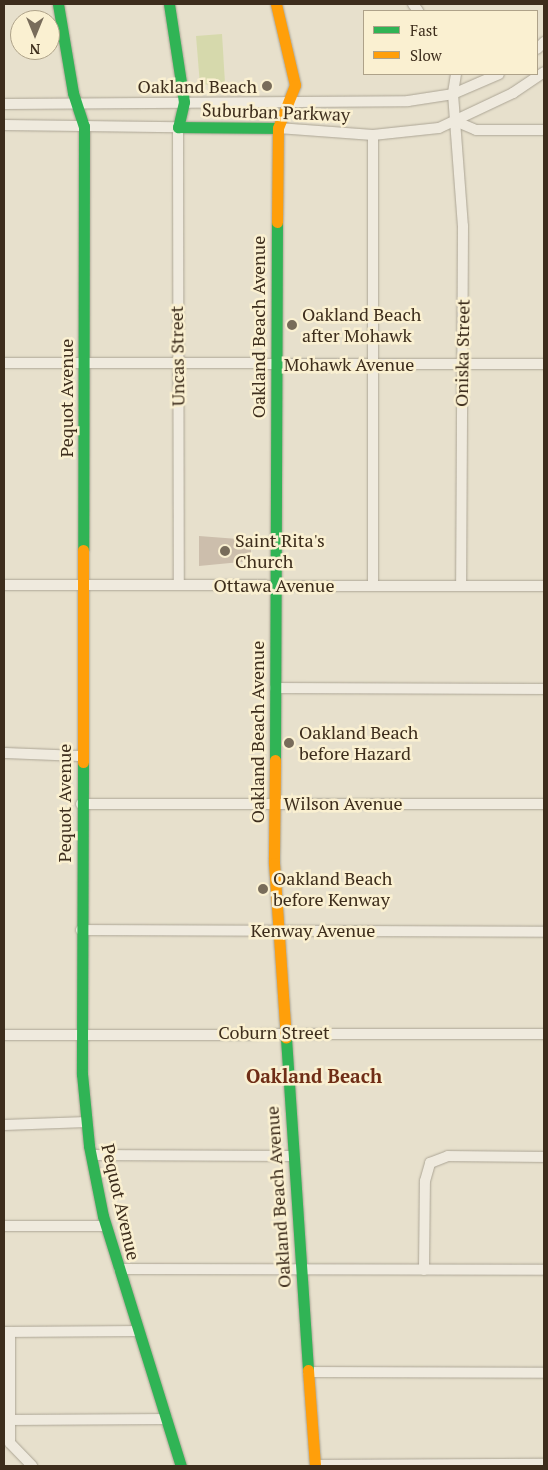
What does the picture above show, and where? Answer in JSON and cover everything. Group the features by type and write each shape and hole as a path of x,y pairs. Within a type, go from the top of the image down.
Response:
{"street":[{"name":"Pequot Avenue","path":"58,4 84,126 81,1033 87,1122 91,1155 106,1226 181,1466"},
{"path":"169,4 184,102 178,127"},
{"name":"Oakland Beach Avenue","path":"276,4 293,71 291,104 280,113 278,128 275,363 275,803 277,931 315,1465"},
{"name":"Suburban Parkway","path":"4,125 278,128 373,135 439,128 544,72"},
{"name":"Oniska Street","path":"456,75 453,94 461,157 461,585"},
{"name":"Suburban Parkway","path":"4,104 184,102 291,104 408,101 453,94 497,75"},
{"path":"455,121 476,130 544,130"},
{"name":"Uncas Street","path":"178,127 176,363 179,585"},
{"path":"372,585 373,135"},
{"name":"Mohawk Avenue","path":"4,363 544,364"},
{"name":"Ottawa Avenue","path":"4,585 544,586"},
{"path":"275,688 544,688"},
{"path":"4,753 81,756"},
{"name":"Wilson Avenue","path":"81,804 544,804"},
{"name":"Kenway Avenue","path":"81,930 544,932"},
{"name":"Coburn Street","path":"4,1035 284,1031 544,1034"},
{"path":"4,1125 87,1122"},
{"path":"91,1155 292,1156"},
{"path":"424,1270 425,1181 430,1163 448,1156 544,1157"},
{"path":"4,1226 106,1226"},
{"path":"119,1269 544,1270"},
{"path":"32,1466 10,1443 11,1420 7,1332 139,1331"},
{"path":"308,1372 544,1373"},
{"path":"11,1420 167,1419"},
{"path":"315,1465 544,1464"}],"green space":[{"path":"222,34 225,83 200,85 196,36"}],"building":[{"name":"Saint Rita's Church","path":"199,536 251,540 251,561 199,566"}],"traffic: fast":[{"path":"58,4 73,93 84,126 83,550"},
{"path":"169,4 184,102 178,127 278,128"},
{"path":"275,760 277,222"},
{"path":"83,762 82,1074 89,1146 103,1216 181,1466"},
{"path":"286,1038 308,1370"}],"traffic: slow":[{"path":"276,4 295,85 278,128 277,222"},
{"path":"83,550 83,762"},
{"path":"275,760 274,863 286,1038"},
{"path":"308,1370 315,1466"}],"place":[{"name":"Oakland Beach","path":"267,86"},
{"name":"Oakland Beach after Mohawk","path":"292,325"},
{"name":"Saint Rita's Church","path":"225,551"},
{"name":"Oakland Beach before Hazard","path":"289,743"},
{"name":"Oakland Beach before Kenway","path":"263,889"}],"district":[{"name":"Oakland Beach","path":"314,1076"}]}
